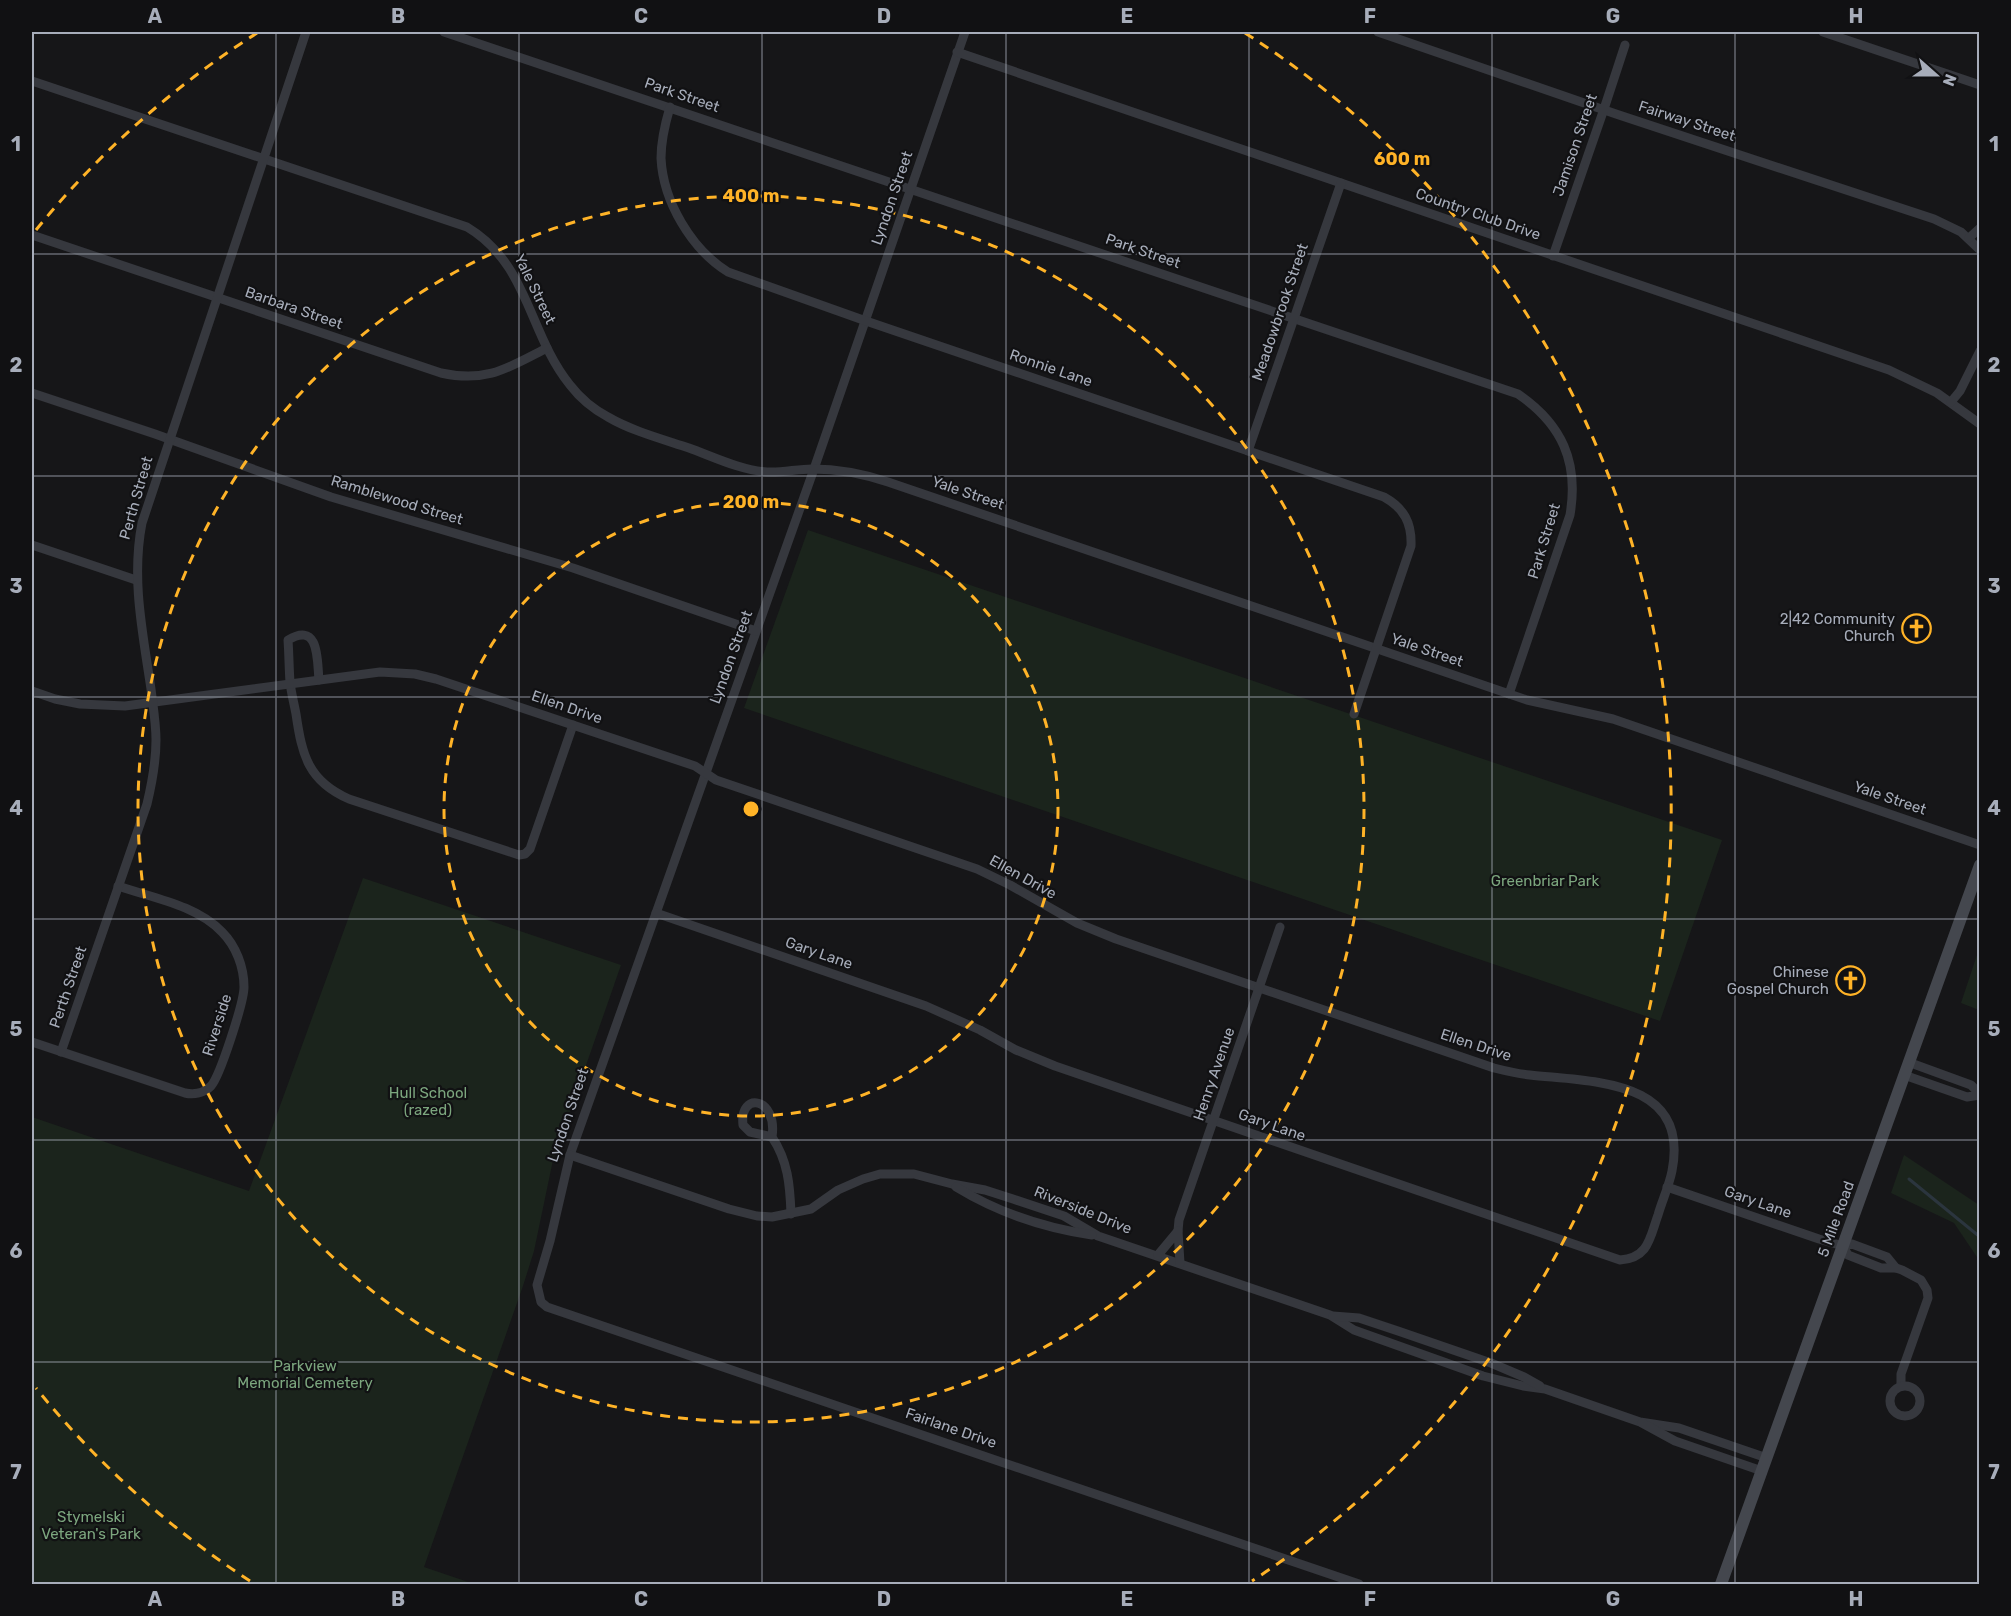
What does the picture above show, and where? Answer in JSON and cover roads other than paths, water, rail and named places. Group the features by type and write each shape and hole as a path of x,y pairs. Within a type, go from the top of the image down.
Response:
{"main road":[{"name":"5 Mile Road","path":"1721,1584 1980,864"}],"street":[{"name":"Perth Street","path":"61,1052 147,804 153,780 156,740 136,580 137,553 142,523 306,32"},
{"name":"Park Street","path":"444,32 457,34 1518,394 1542,412 1557,432 1572,470 1572,500 1570,515 1509,694"},
{"name":"Lyndon Street","path":"538,1295 537,1285 570,1155 814,469 965,32"},
{"name":"Fairway Street","path":"1378,32 1604,110 1934,219 1969,238 1980,250"},
{"path":"1822,32 1980,85"},
{"name":"Jamison Street","path":"1553,256 1624,45"},
{"name":"Country Club Drive","path":"957,52 1889,370 1952,402 1980,424"},
{"name":"Yale Street","path":"32,81 454,221 477,232 496,249 514,274 547,348 577,393 598,411 620,423 748,469 783,472 814,469 857,474 888,482 1509,694 1613,719 1980,845"},
{"name":"Ronnie Lane","path":"670,107 662,140 663,173 668,190 681,221 700,250 719,266 737,276 1384,497 1398,506 1407,517 1410,526 1411,546 1377,649"},
{"name":"Meadowbrook Street","path":"1248,451 1341,183"},
{"path":"1969,238 1980,228"},
{"name":"Barbara Street","path":"32,235 441,373 474,377 493,374 547,348"},
{"path":"1952,402 1980,351"},
{"name":"Ramblewood Street","path":"32,393 349,502 573,568 756,631"},
{"path":"32,545 136,580"},
{"path":"319,680 316,646 312,639 299,636 288,640 290,684 303,753 313,772 328,787 349,799 519,855 525,854 530,849 573,725"},
{"path":"1354,714 1377,649"},
{"name":"Ellen Drive","path":"32,691 80,704 125,706 380,672 415,674 436,679 695,766 715,779 977,869 1091,930 1494,1068 1530,1075 1598,1081 1640,1094 1660,1108 1668,1120 1674,1137 1672,1172 1667,1186"},
{"name":"Riverside","path":"61,1052 185,1093 197,1094 214,1082 238,1019 243,997 243,974 236,952 224,933 197,914 118,886"},
{"name":"Gary Lane","path":"656,913 926,1005 1036,1058 1620,1260 1636,1257 1646,1248 1667,1186 1843,1246 1848,1255 1881,1268 1896,1268 1921,1280 1927,1290 1928,1298 1901,1374 1901,1386"},
{"name":"Henry Avenue","path":"1180,1263 1179,1220 1280,927"},
{"path":"32,1042 61,1052"},
{"path":"1908,1062 1971,1085 1980,1095"},
{"path":"1904,1075 1967,1097 1980,1095"},
{"path":"772,1137 787,1167 791,1214"},
{"name":"Riverside Drive","path":"570,1155 743,1213 772,1217 811,1209 838,1190 880,1174 914,1174 986,1190 1064,1216 1098,1236 1330,1316 1354,1330 1472,1372 1523,1386 1545,1389"},
{"path":"952,1184 982,1202 1021,1217 1061,1231 1098,1236"},
{"name":"Henry Avenue","path":"1158,1255 1178,1231"},
{"name":"Fairlane Drive","path":"538,1295 541,1302 548,1307 1359,1584"},
{"name":"Riverside Drive","path":"1330,1316 1359,1318 1491,1363 1545,1389 1640,1422 1675,1441 1762,1471"},
{"name":"Riverside Drive","path":"1640,1422 1679,1428 1767,1458"}],"waterway":[{"path":"1909,1179 1980,1237"}],"place":[{"name":"2|42 Community Church","path":"1916,628"},
{"name":"Chinese Gospel Church","path":"1850,981"}],"park label":[{"name":"Greenbriar Park","path":"1545,881"},
{"name":"Hull School (razed)","path":"428,1102"},
{"name":"Parkview Memorial Cemetery","path":"305,1374"},
{"name":"Stymelski Veteran's Park","path":"91,1526"}]}
